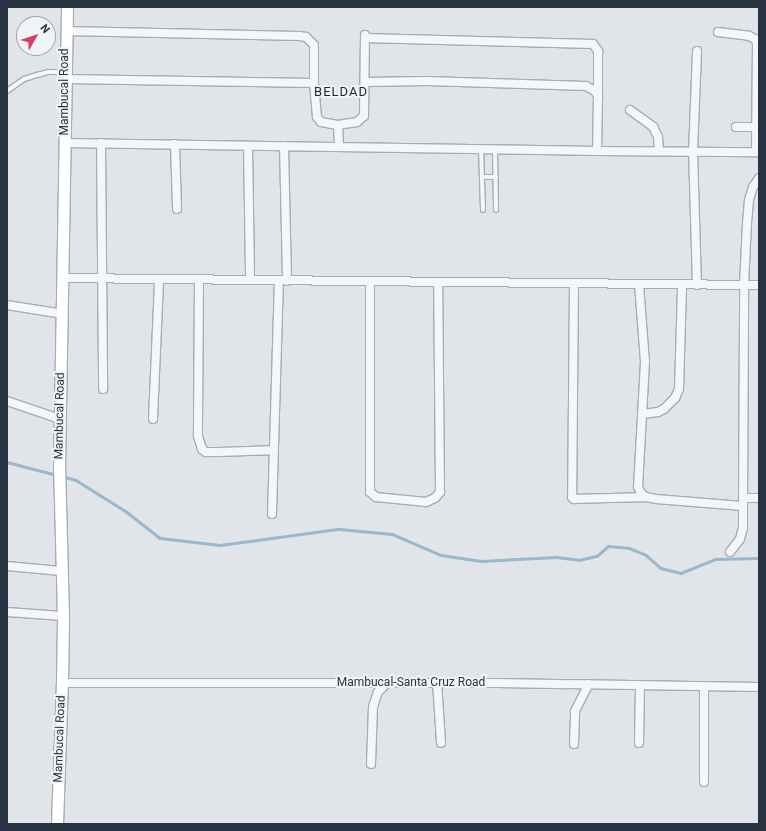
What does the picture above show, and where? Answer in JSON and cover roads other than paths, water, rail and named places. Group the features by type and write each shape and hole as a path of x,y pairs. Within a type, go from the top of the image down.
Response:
{"main road":[{"name":"Mambucal Road","path":"57,824 63,616 59,468 64,278 65,75 67,7"}],"street":[{"path":"66,31 306,37 314,45 315,111 318,120 338,125 357,122 364,116 365,36 593,44 598,51 598,151"},
{"path":"65,143 494,150 758,152 757,43 755,39 749,36 718,32"},
{"path":"697,51 693,152 697,285"},
{"path":"65,75 314,83"},
{"path":"365,82 427,81 586,86 596,91 598,96"},
{"path":"630,110 653,127 659,142 660,151"},
{"path":"338,125 339,147"},
{"path":"736,126 757,127"},
{"path":"101,143 103,388"},
{"path":"176,144 177,209"},
{"path":"248,146 250,280"},
{"path":"272,514 283,280 284,146"},
{"path":"730,552 740,539 743,528 744,285 750,200 753,187 759,178"},
{"path":"64,278 759,285"},
{"path":"153,418 159,279"},
{"path":"198,280 199,443 202,449 206,452 274,450"},
{"path":"370,281 370,492 376,497 426,502 435,498 440,492 438,282"},
{"path":"574,284 572,497 574,499 646,497 743,502 759,498"},
{"path":"639,284 644,362 638,487 641,493 646,497"},
{"path":"642,414 658,412 664,409 675,398 679,389 682,285"},
{"path":"7,305 63,314"},
{"path":"7,401 60,419"},
{"path":"7,566 61,571"},
{"path":"7,612 63,616"},
{"name":"Mambucal-Santa Cruz Road","path":"62,682 437,682 759,688"},
{"path":"437,682 441,743"},
{"path":"371,764 373,707 378,692 387,683"},
{"path":"574,744 575,711 589,684"},
{"path":"639,743 640,686"},
{"path":"704,687 704,782"}],"lane":[{"path":"7,91 24,79 37,75 48,72 65,75"},
{"path":"481,149 483,210"},
{"path":"494,150 496,210"},
{"path":"483,177 496,177"}],"waterway":[{"path":"7,462 57,475"},
{"path":"62,476 76,480 127,512 160,538 220,545 339,529 392,534 441,555 481,561 556,557 579,560 597,556 608,546 629,548 646,555 661,568 681,573 715,559 759,558"}],"district":[{"name":"BELDAD","path":"341,92"}]}
